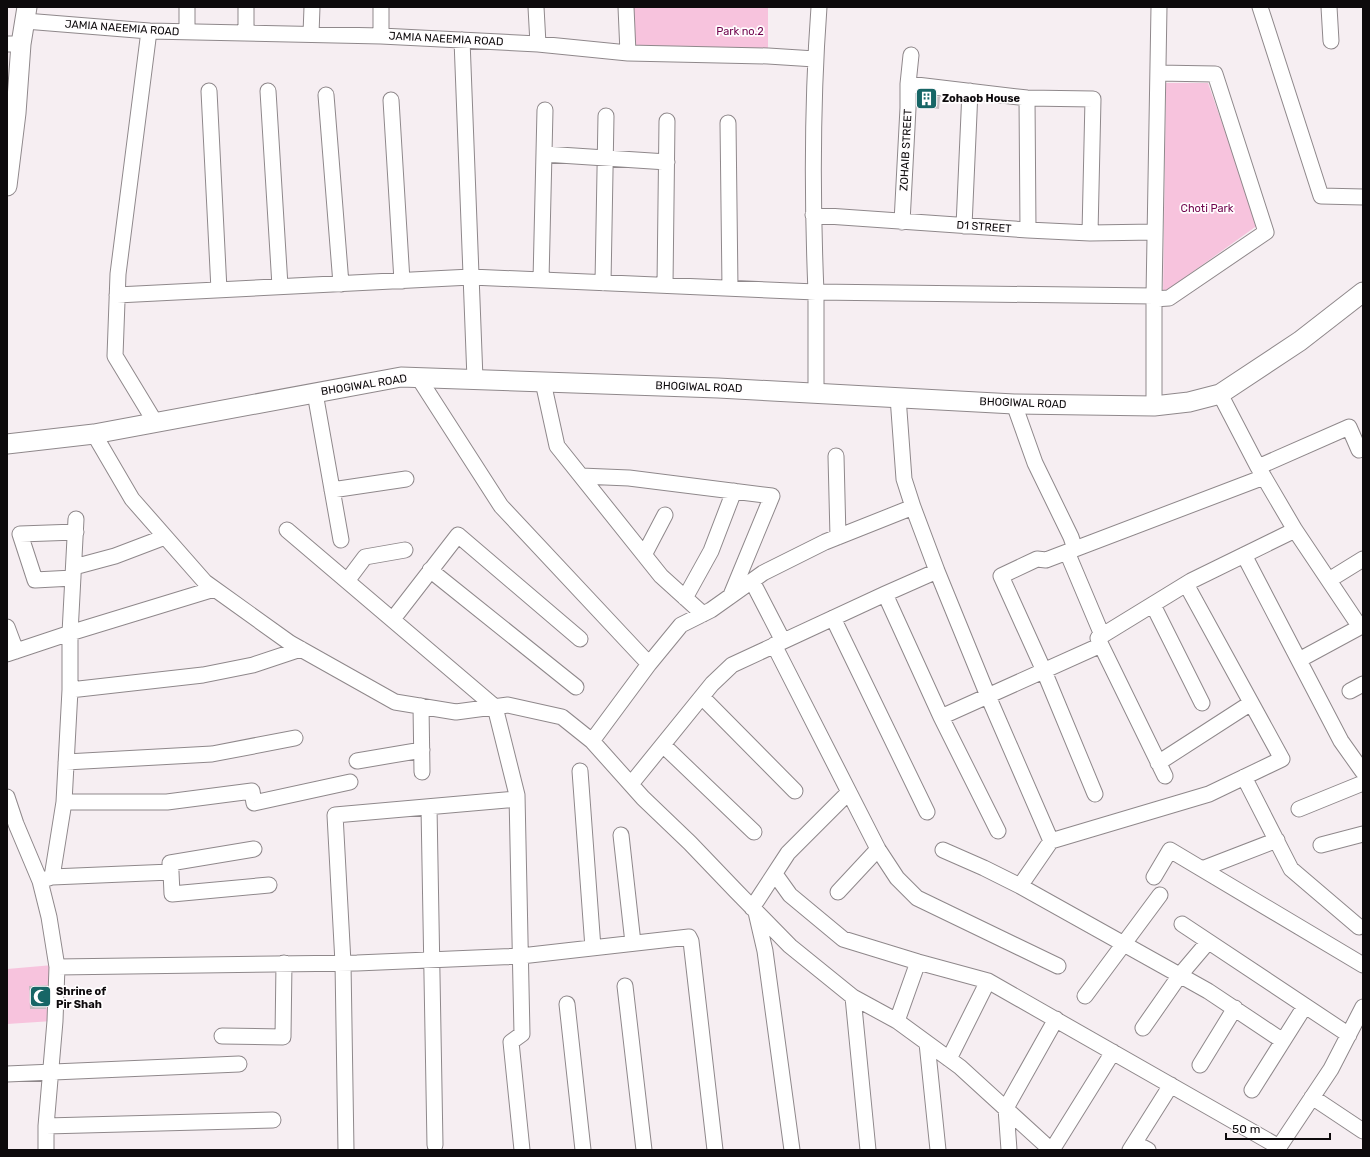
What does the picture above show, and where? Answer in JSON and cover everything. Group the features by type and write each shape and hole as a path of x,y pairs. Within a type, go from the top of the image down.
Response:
{"main road":[{"path":"7,180 12,112 14,44 26,14"},
{"name":"BHOGIWAL ROAD","path":"7,444 94,434 401,377 718,388 1014,404 1154,406 1190,402 1220,394 1300,341 1363,292"}],"street":[{"path":"187,7 187,32"},
{"path":"246,7 246,33"},
{"path":"311,34 312,7"},
{"path":"381,7 381,36"},
{"path":"536,7 538,44"},
{"path":"626,7 628,53"},
{"path":"816,393 816,292 813,216 815,59 818,7"},
{"path":"1154,406 1154,297 1159,7"},
{"path":"1260,7 1321,196 1363,198"},
{"path":"1330,7 1331,41"},
{"name":"JAMIA NAEEMIA ROAD","path":"26,14 149,31 381,36 538,44 628,53 768,56 815,59"},
{"path":"149,31 118,274 115,356 156,422"},
{"path":"462,40 475,379"},
{"name":"ZOHAIB STREET","path":"902,222 908,84 911,55"},
{"path":"117,295 471,277 816,292 1169,298 1266,232 1215,74 1158,73"},
{"path":"908,84 1027,98 1092,99 1090,233"},
{"path":"209,91 219,290"},
{"path":"268,91 280,286"},
{"path":"964,226 970,91"},
{"path":"326,96 341,284"},
{"path":"1027,98 1028,230"},
{"path":"391,100 402,281"},
{"path":"542,280 546,110"},
{"path":"603,283 606,116"},
{"path":"666,285 667,121"},
{"path":"728,123 730,288"},
{"path":"544,154 667,162"},
{"name":"D1 STREET","path":"813,216 1090,233 1155,232"},
{"path":"418,377 501,506 649,664"},
{"path":"544,382 557,446 661,576 703,614"},
{"path":"315,392 341,540"},
{"path":"1220,394 1261,472 1295,530 1360,627 1299,660"},
{"path":"898,397 904,479 913,507 937,571 988,696 1051,841"},
{"path":"1014,404 1034,463 1071,537 1071,551 1101,640 1165,776"},
{"path":"1095,794 1044,670 1001,576 1037,559 1046,560 1071,551 1261,472 1349,427 1359,450 1363,448"},
{"path":"94,434 132,499 205,582 290,643 394,702 456,712 508,705 562,717 592,741 631,784 790,946 853,996 897,1021 960,1067 1051,1150 1113,1052"},
{"path":"836,456 838,537"},
{"path":"581,476 629,478 772,496 731,595"},
{"path":"332,490 406,479"},
{"path":"685,598 711,551 734,491"},
{"path":"592,741 649,664 681,625 703,614 762,574 838,537 913,507"},
{"path":"644,555 665,514"},
{"path":"46,1150 46,1126 55,1021 57,967 48,917 46,879 64,802 70,690 70,633 74,573 76,525 20,534 35,580 74,573 165,537"},
{"path":"287,530 495,707 517,799 522,1034 511,1042 522,1150"},
{"path":"941,717 1044,670 1101,640 1186,584 1295,530"},
{"path":"392,620 458,535 580,639"},
{"path":"347,581 365,557 405,550"},
{"path":"1244,555 1341,741 1361,766"},
{"path":"1329,580 1363,559"},
{"path":"430,570 576,687"},
{"path":"631,784 712,684 732,665 937,571"},
{"path":"752,581 778,643 849,792 878,849 898,878 917,898 1058,966"},
{"path":"1020,886 1051,841 1209,794 1282,759 1186,584"},
{"path":"7,627 12,652 214,589"},
{"path":"885,594 941,717 998,831"},
{"path":"1153,605 1202,703"},
{"path":"833,618 927,812"},
{"path":"70,690 203,675 253,665 302,649"},
{"path":"702,698 795,791"},
{"path":"1158,763 1251,703"},
{"path":"421,706 422,772"},
{"path":"66,762 212,754 295,738"},
{"path":"663,745 754,832"},
{"path":"357,761 422,750"},
{"path":"580,771 593,948"},
{"path":"1244,777 1291,869 1359,927"},
{"path":"64,802 167,802 252,791 254,803 350,782"},
{"path":"1299,809 1363,783"},
{"path":"792,1150 765,951 754,910 774,874 788,854 849,792"},
{"path":"7,797 11,825 46,879"},
{"path":"346,1150 343,963 335,815 517,799"},
{"path":"429,807 435,1145"},
{"path":"1321,845 1363,834"},
{"path":"620,835 633,943"},
{"path":"1202,869 1277,840"},
{"path":"254,849 170,863 172,894 269,884"},
{"path":"838,892 878,849"},
{"path":"943,850 1020,886 1180,974 1208,990 1283,1041"},
{"path":"1154,877 1170,850 1363,965"},
{"path":"46,879 171,872"},
{"path":"774,874 790,895 843,938 918,962 988,981 1172,1085 1278,1148 1331,1070 1363,1007"},
{"path":"1085,996 1160,895"},
{"path":"1182,924 1349,1035"},
{"path":"57,967 343,963 521,956 689,937 692,941 715,1150"},
{"path":"1143,1028 1180,974 1208,942"},
{"path":"897,1021 918,962"},
{"path":"222,1036 283,1037 284,963"},
{"path":"949,1059 988,981"},
{"path":"625,986 644,1150"},
{"path":"853,996 868,1150"},
{"path":"568,1004 583,1150"},
{"path":"1252,1090 1305,1006"},
{"path":"1200,1065 1235,1008"},
{"path":"1009,1150 1006,1108 1056,1019"},
{"path":"926,1043 938,1150"},
{"path":"7,1074 239,1064"},
{"path":"1138,1148 1172,1085"},
{"path":"1312,1097 1363,1131"},
{"path":"46,1126 273,1120"}],"green space":[{"name":"Park no.2","path":"626,7 768,7 768,56 628,53"},
{"name":"Choti Park","path":"1166,83 1208,83 1258,225 1163,293"},
{"path":"53,965 53,1021 7,1024 7,969"}],"building":[{"path":"917,94 940,97 939,109 917,106"},
{"name":"Shrine of Pir Shah","path":"47,985 46,1009 30,1009 29,986"}],"place":[{"name":"Zohaob House","path":"926,98"},
{"name":"Shrine of Pir Shah","path":"40,997"}]}
